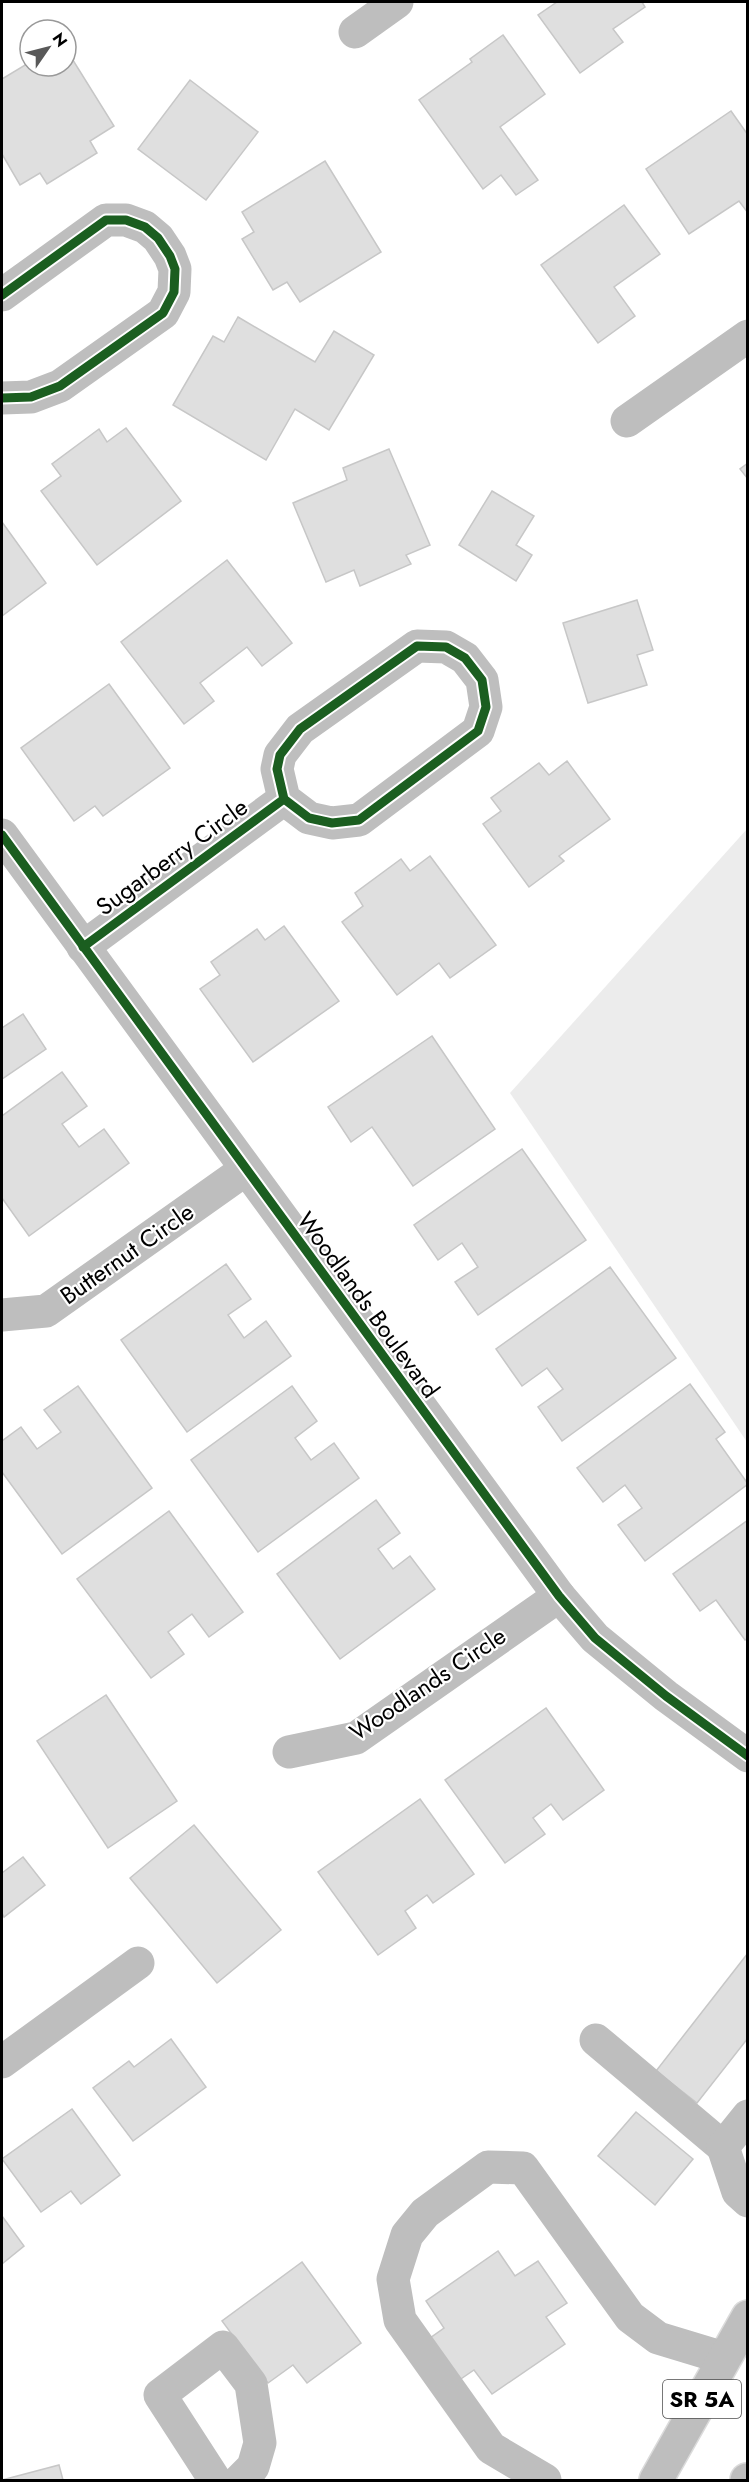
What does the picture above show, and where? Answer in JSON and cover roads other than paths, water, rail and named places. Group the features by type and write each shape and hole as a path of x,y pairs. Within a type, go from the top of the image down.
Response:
{"street":[{"path":"355,32 397,2"},
{"path":"2,295 106,220 126,220 145,227 158,238 170,256 175,269 174,292 163,313 60,386 32,397 2,398"},
{"path":"627,421 747,336"},
{"name":"Sugarberry Circle","path":"417,646 446,647 465,658 482,680 486,707 478,731 359,820 332,823 309,818 284,799 277,769 280,755 294,735 417,646"},
{"name":"Sugarberry Circle","path":"83,947 284,799"},
{"name":"Woodlands Boulevard","path":"2,835 559,1596 595,1638 666,1696 747,1755"},
{"name":"Butternut Circle","path":"2,1315 46,1311 245,1170"},
{"name":"Woodlands Circle","path":"289,1752 356,1738 559,1596"},
{"path":"2,2062 138,1962"},
{"path":"596,2040 723,2147 738,2192 747,2201"},
{"path":"723,2147 747,2116"},
{"path":"545,2481 491,2448 400,2320 393,2279 407,2235 425,2213 488,2167 523,2168 630,2318 658,2338 724,2358"},
{"name":"SR 5A","path":"656,2481 747,2317"},
{"path":"215,2481 160,2395 223,2347 250,2384 260,2443 253,2467 240,2481"}]}
